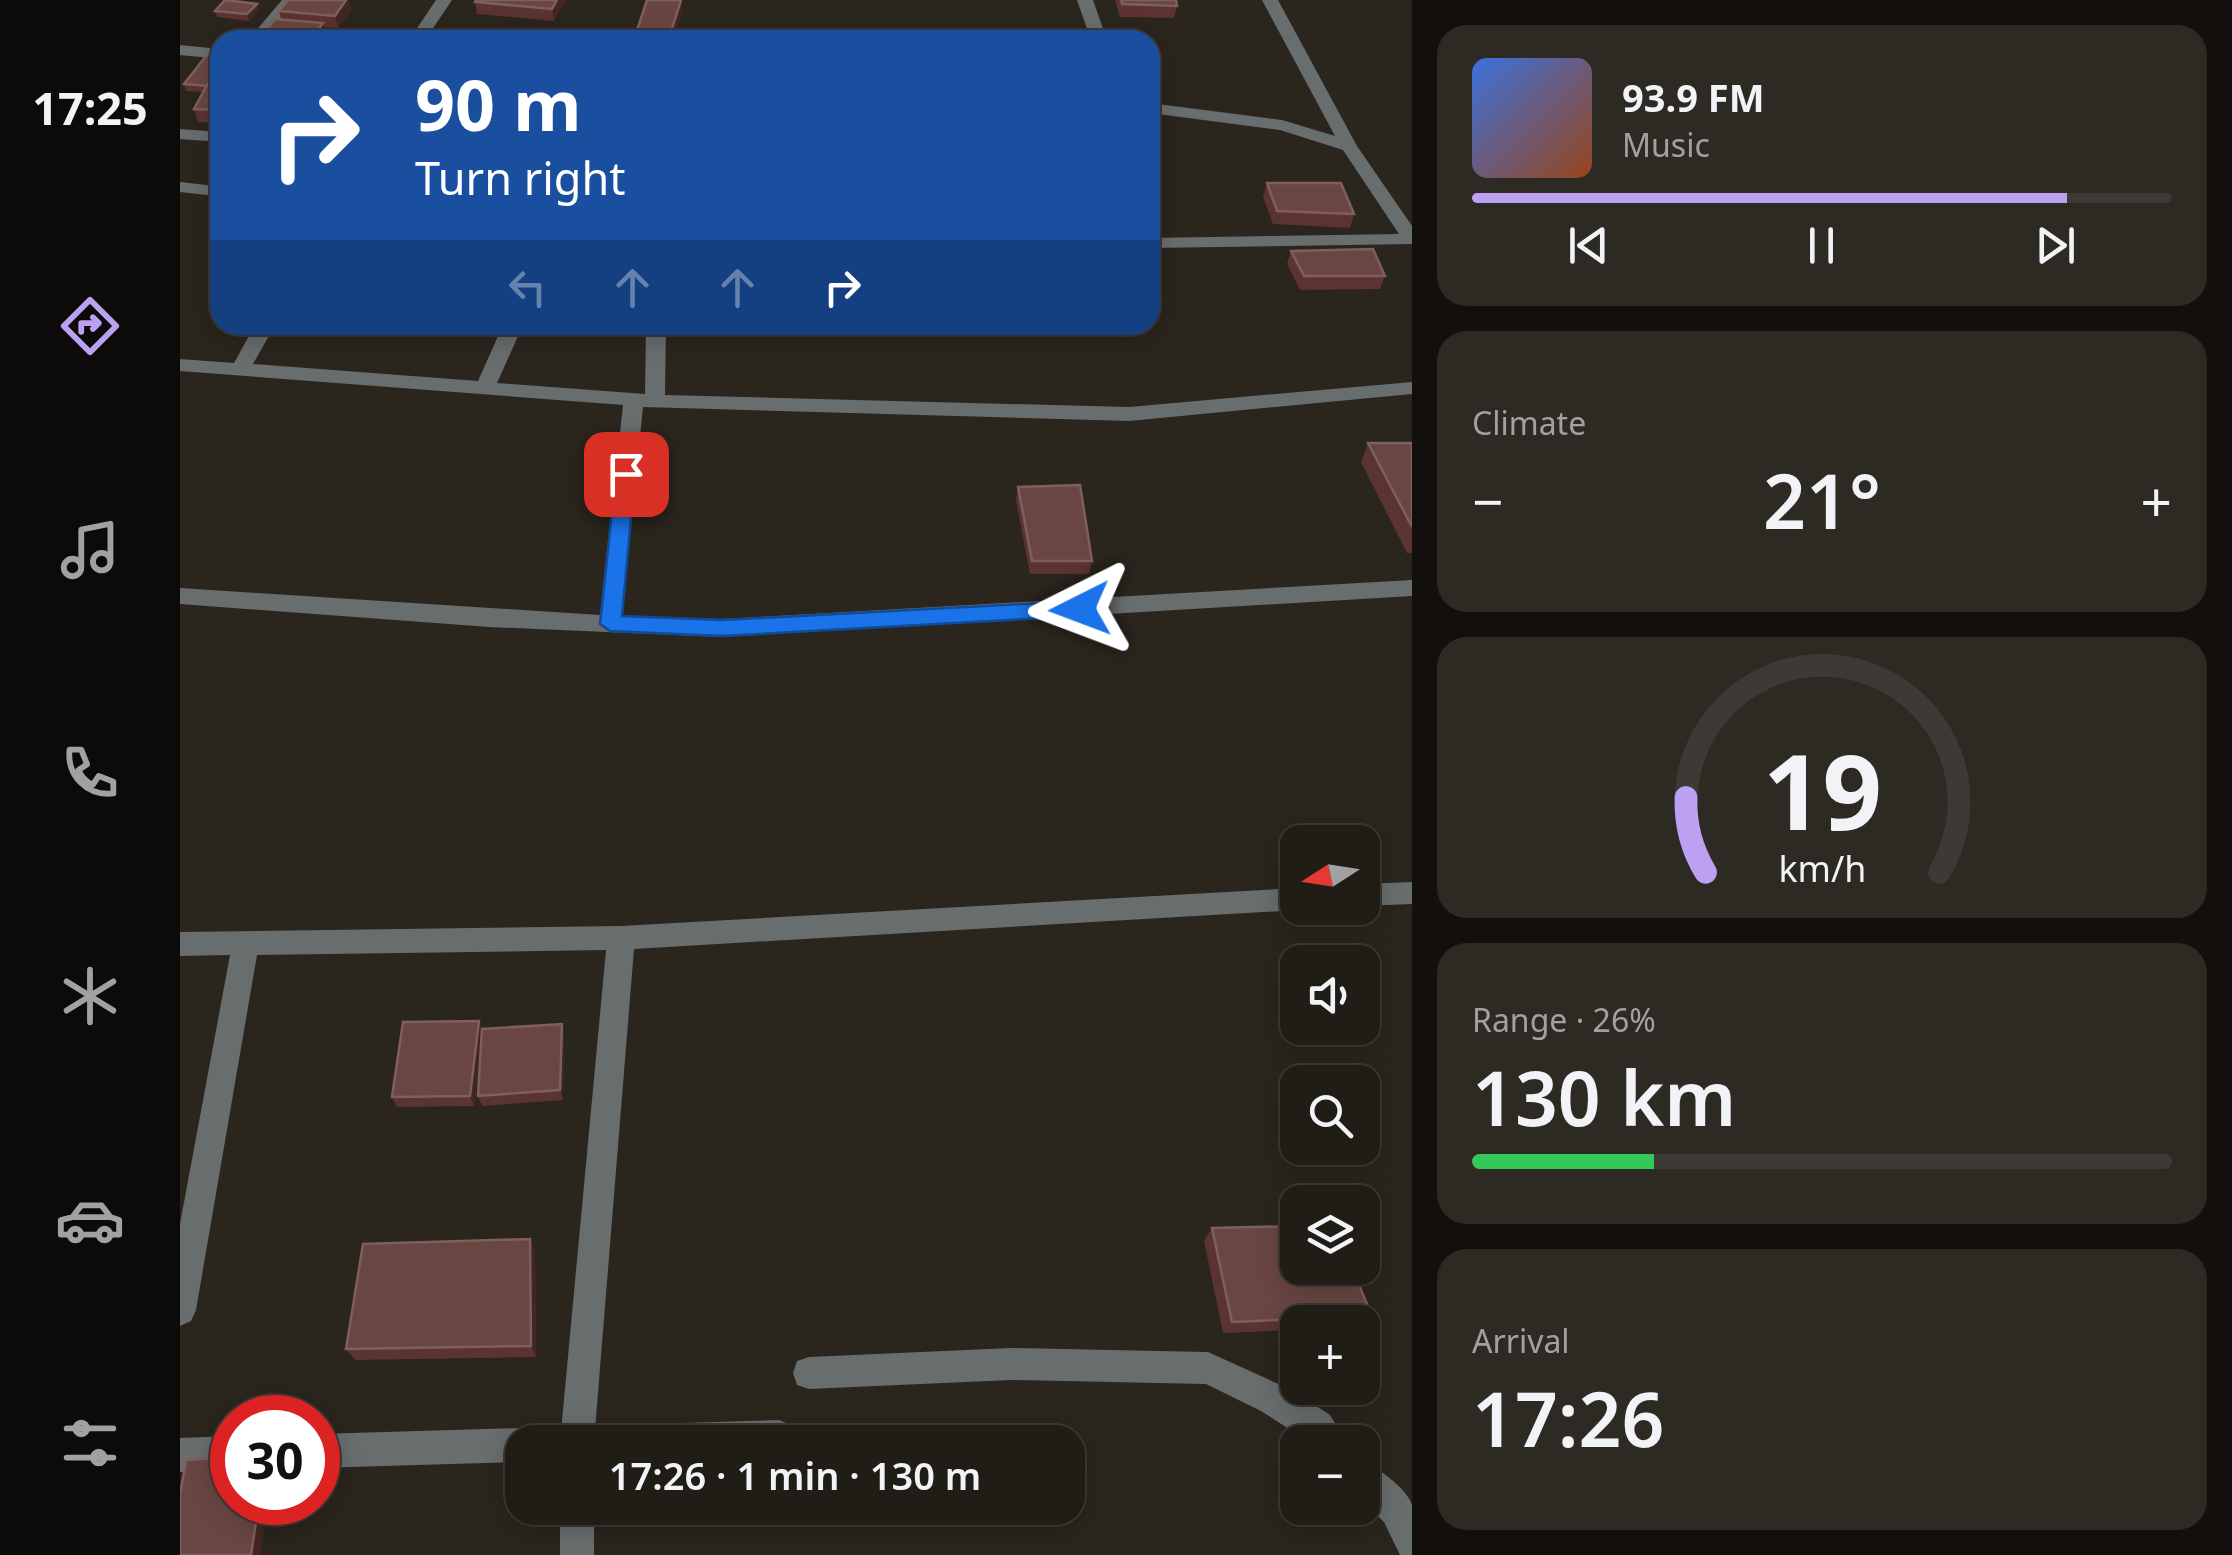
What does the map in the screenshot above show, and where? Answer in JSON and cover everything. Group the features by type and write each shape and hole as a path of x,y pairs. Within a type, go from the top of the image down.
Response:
{"street":[{"path":"264,30 290,0"},
{"path":"424,30 444,0"},
{"path":"1085,0 1096,30"},
{"path":"1270,0 1349,146 1412,239"},
{"path":"180,50 210,53"},
{"path":"1160,109 1282,125 1349,146"},
{"path":"180,134 210,137"},
{"path":"180,187 206,190"},
{"path":"1384,197 1412,194"},
{"path":"1160,243 1412,239"},
{"path":"241,369 259,335"},
{"path":"485,388 509,335"},
{"path":"610,624 654,335"},
{"path":"180,366 644,400 1129,414 1412,388"},
{"path":"180,596 488,619 722,628 1412,588"},
{"path":"1380,895 1412,893"},
{"path":"180,944 621,938 1280,900"},
{"path":"578,1425 621,938"},
{"path":"180,1310 246,942"},
{"path":"809,1373 1011,1364 1208,1368 1273,1399 1315,1425"},
{"path":"340,1450 505,1446"},
{"path":"180,1455 210,1454"},
{"path":"1380,1495 1396,1510 1412,1543"},
{"path":"577,1525 577,1555"}],"building":[{"path":"225,0 257,4 247,14 215,11"},
{"path":"288,0 346,0 335,16 279,11"},
{"path":"476,0 557,0 552,9"},
{"path":"647,0 681,0 672,30 637,30"},
{"path":"1121,0 1176,0 1177,6 1122,4"},
{"path":"275,19 323,23 318,30 267,30"},
{"path":"206,56 210,56 207,86 184,84"},
{"path":"207,85 210,85 210,110 194,109"},
{"path":"1267,183 1341,183 1354,214 1277,211"},
{"path":"1373,249 1385,276 1304,276 1291,251"},
{"path":"1368,443 1412,443 1412,527"},
{"path":"1080,485 1092,561 1032,561 1018,487"},
{"path":"479,1021 470,1096 392,1097 403,1022"},
{"path":"562,1024 560,1090 478,1096 482,1029"},
{"path":"1280,1226 1280,1285 1359,1285 1367,1305 1280,1305 1280,1320 1232,1322 1212,1228"},
{"path":"530,1239 531,1346 346,1349 363,1244"},
{"path":"210,1458 210,1525 256,1525 251,1555 180,1555 180,1495 186,1460"}],"route":[{"path":"626,474 610,624 722,628 1080,609"}]}
